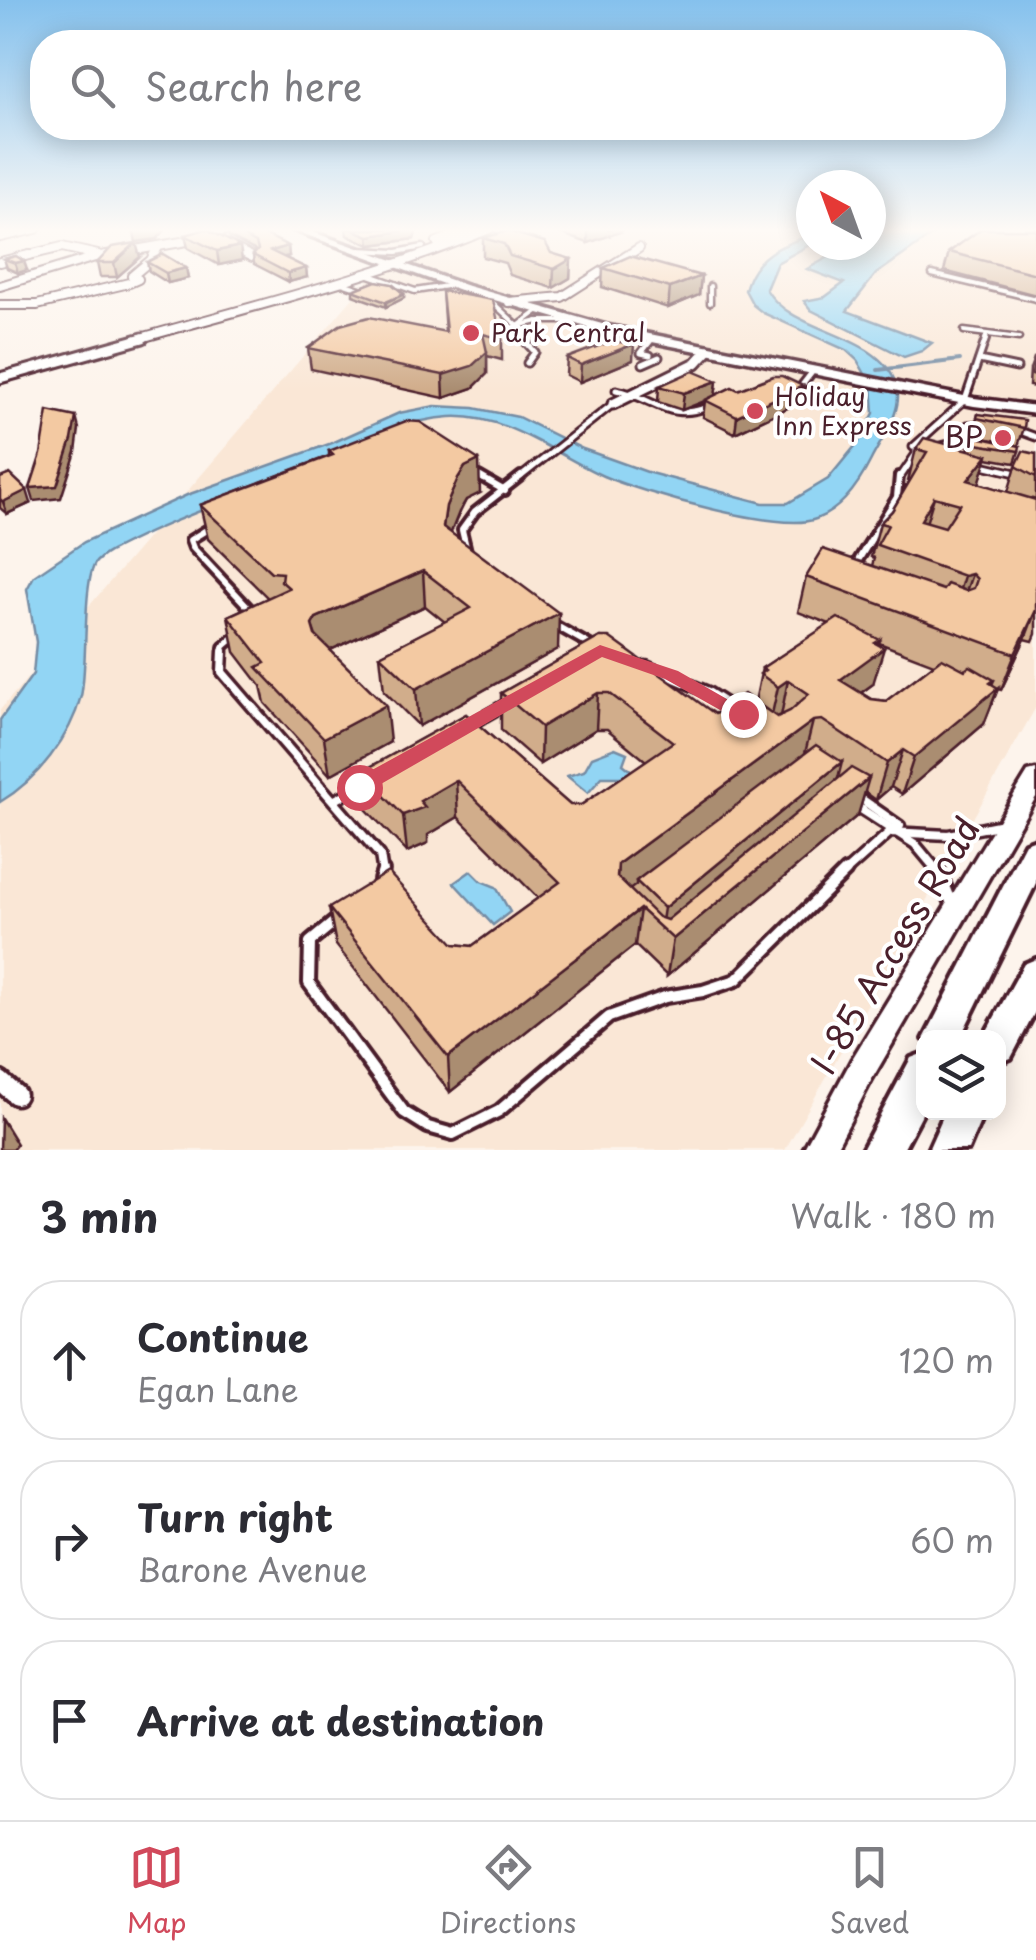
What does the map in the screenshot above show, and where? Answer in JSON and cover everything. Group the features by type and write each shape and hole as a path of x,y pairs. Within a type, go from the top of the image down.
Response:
{"highway":[{"path":"945,1030 1036,852"},
{"path":"1006,1031 1036,976"},
{"path":"882,1150 916,1086"},
{"path":"948,1150 961,1120"}],"main road":[{"path":"447,283 579,321 929,393 1036,421"},
{"path":"969,402 1036,410"},
{"name":"I-85 Access Road","path":"818,1150 1036,778"}],"street":[{"path":"0,286 10,283"},
{"path":"0,305 37,306 130,283"},
{"path":"0,378 144,340 333,283"},
{"path":"563,317 554,306 588,283"},
{"path":"509,302 567,296"},
{"path":"613,404 674,378 708,350"},
{"path":"0,1081 16,1095"}],"lane":[{"path":"343,283 360,289"},
{"path":"392,283 415,291 455,285"},
{"path":"415,291 426,283"},
{"path":"967,283 1036,300"},
{"path":"710,286 710,303"},
{"path":"480,293 504,309 518,326 519,334 535,352 528,363"},
{"path":"550,294 567,296"},
{"path":"518,326 538,310"},
{"path":"497,317 509,318"},
{"path":"518,326 538,321 579,321"},
{"path":"964,331 1020,338"},
{"path":"846,580 896,497 899,476 916,454 918,444 969,402 987,334"},
{"path":"650,355 641,353 652,338"},
{"path":"643,364 659,357"},
{"path":"978,360 1018,368"},
{"path":"799,389 814,371"},
{"path":"616,390 634,392 650,400"},
{"path":"662,394 647,404 674,416 690,415 718,403"},
{"path":"466,558 462,530 475,512 613,404"},
{"path":"964,440 968,425 994,425"},
{"path":"1008,427 1036,437"},
{"path":"918,444 940,446 964,440 982,444"},
{"path":"940,446 948,457"},
{"path":"912,456 927,460"},
{"path":"966,461 1036,477"},
{"path":"463,468 505,490"},
{"path":"225,522 190,540 193,548 262,621"},
{"path":"552,624 600,650 583,660"},
{"path":"251,626 224,647 222,672 380,855 384,873 372,895"},
{"path":"636,663 708,692 743,714"},
{"path":"463,728 514,699"},
{"path":"335,800 376,777"},
{"path":"843,792 926,849 946,882 955,915"},
{"path":"344,915 310,942 309,983 404,1112 428,1127 454,1134 499,1111 610,1017 666,997 736,980 882,834 896,828 931,835 956,834 1011,821"}],"shaded area":[{"path":"366,283 1036,283 1036,707 785,1150 0,1150 0,710"}],"water":[{"path":"747,283 769,283 766,289 778,304 872,353 896,384 897,403 891,423 848,495 825,515 798,522 773,520 677,500 603,476 530,437 471,418 429,419 388,431 158,529 96,562 89,587 83,682 76,712 39,770 0,802 0,720 33,674 36,642 27,589 34,576 84,542 187,495 332,443 399,413 435,406 474,408 518,417 583,449 650,473 763,503 788,503 828,479 860,440 874,413 872,386 857,360 846,350 753,305 745,290"},
{"path":"843,283 869,283 847,311 932,343 904,357 811,310 804,301 825,297"},
{"path":"615,748 627,753 623,764 633,772 622,777 602,777 588,793 567,776 584,771 592,757"},
{"path":"471,871 481,881 496,887 510,912 493,925 454,883"}],"building":[{"path":"385,283 404,294 386,302 353,290"},
{"path":"652,283 684,283 670,288"},
{"path":"442,291 493,300 502,339 483,334 487,352 472,366 443,375 308,348 340,325 369,317 446,332"},
{"path":"612,341 634,344 581,365 567,358"},
{"path":"693,371 717,381 684,393 659,386"},
{"path":"773,376 803,386 737,416 705,400 732,387 738,390"},
{"path":"48,411 76,417 72,440 57,486 30,488 41,454"},
{"path":"978,414 1025,420 1024,428 977,418"},
{"path":"406,421 420,422 479,460 465,467 458,478 446,506 443,527 559,613 416,689 380,655 471,608 423,571 316,618 312,625 315,635 386,705 324,738 257,667 265,663 228,616 289,588 281,581 282,573 271,572 200,505 333,455 329,451"},
{"path":"972,436 1020,446 1019,451 970,443"},
{"path":"924,438 988,455 968,480 1036,500 1036,610 1015,654 806,577 823,549 943,590 947,584 966,591 974,588 977,579 972,574 964,576 877,545 888,525 880,523 892,511 927,452 916,449","holes":["934,497 960,504 945,527 921,520"]},
{"path":"1023,451 1036,454 1036,477 1016,466"},
{"path":"10,474 27,490 3,502 0,478"},
{"path":"838,618 880,640 875,643 884,648 840,680 871,699 886,701 942,658 965,670 970,666 994,680 990,683 998,688 914,757 903,750 887,763 822,720 813,721 618,864 617,877 658,917 667,920 851,768 869,778 673,939 640,909 448,1057 329,908 388,872 454,944 472,946 560,882 456,780 420,801 425,807 403,815 361,772 466,714 570,805 581,805 673,742 609,693 598,693 541,727 501,693 600,637 609,637 715,714 744,694 777,717 809,694 788,680 778,687 760,674 765,670 762,668"},
{"path":"816,745 842,762 664,908 636,881"}],"waterway":[{"path":"878,370 960,360"}],"place":[{"name":"Park Central","path":"471,333"},
{"name":"Holiday Inn Express","path":"755,411"},
{"name":"BP","path":"1003,438"}],"route":[{"path":"359,787 600,650 672,675 743,714"}]}
